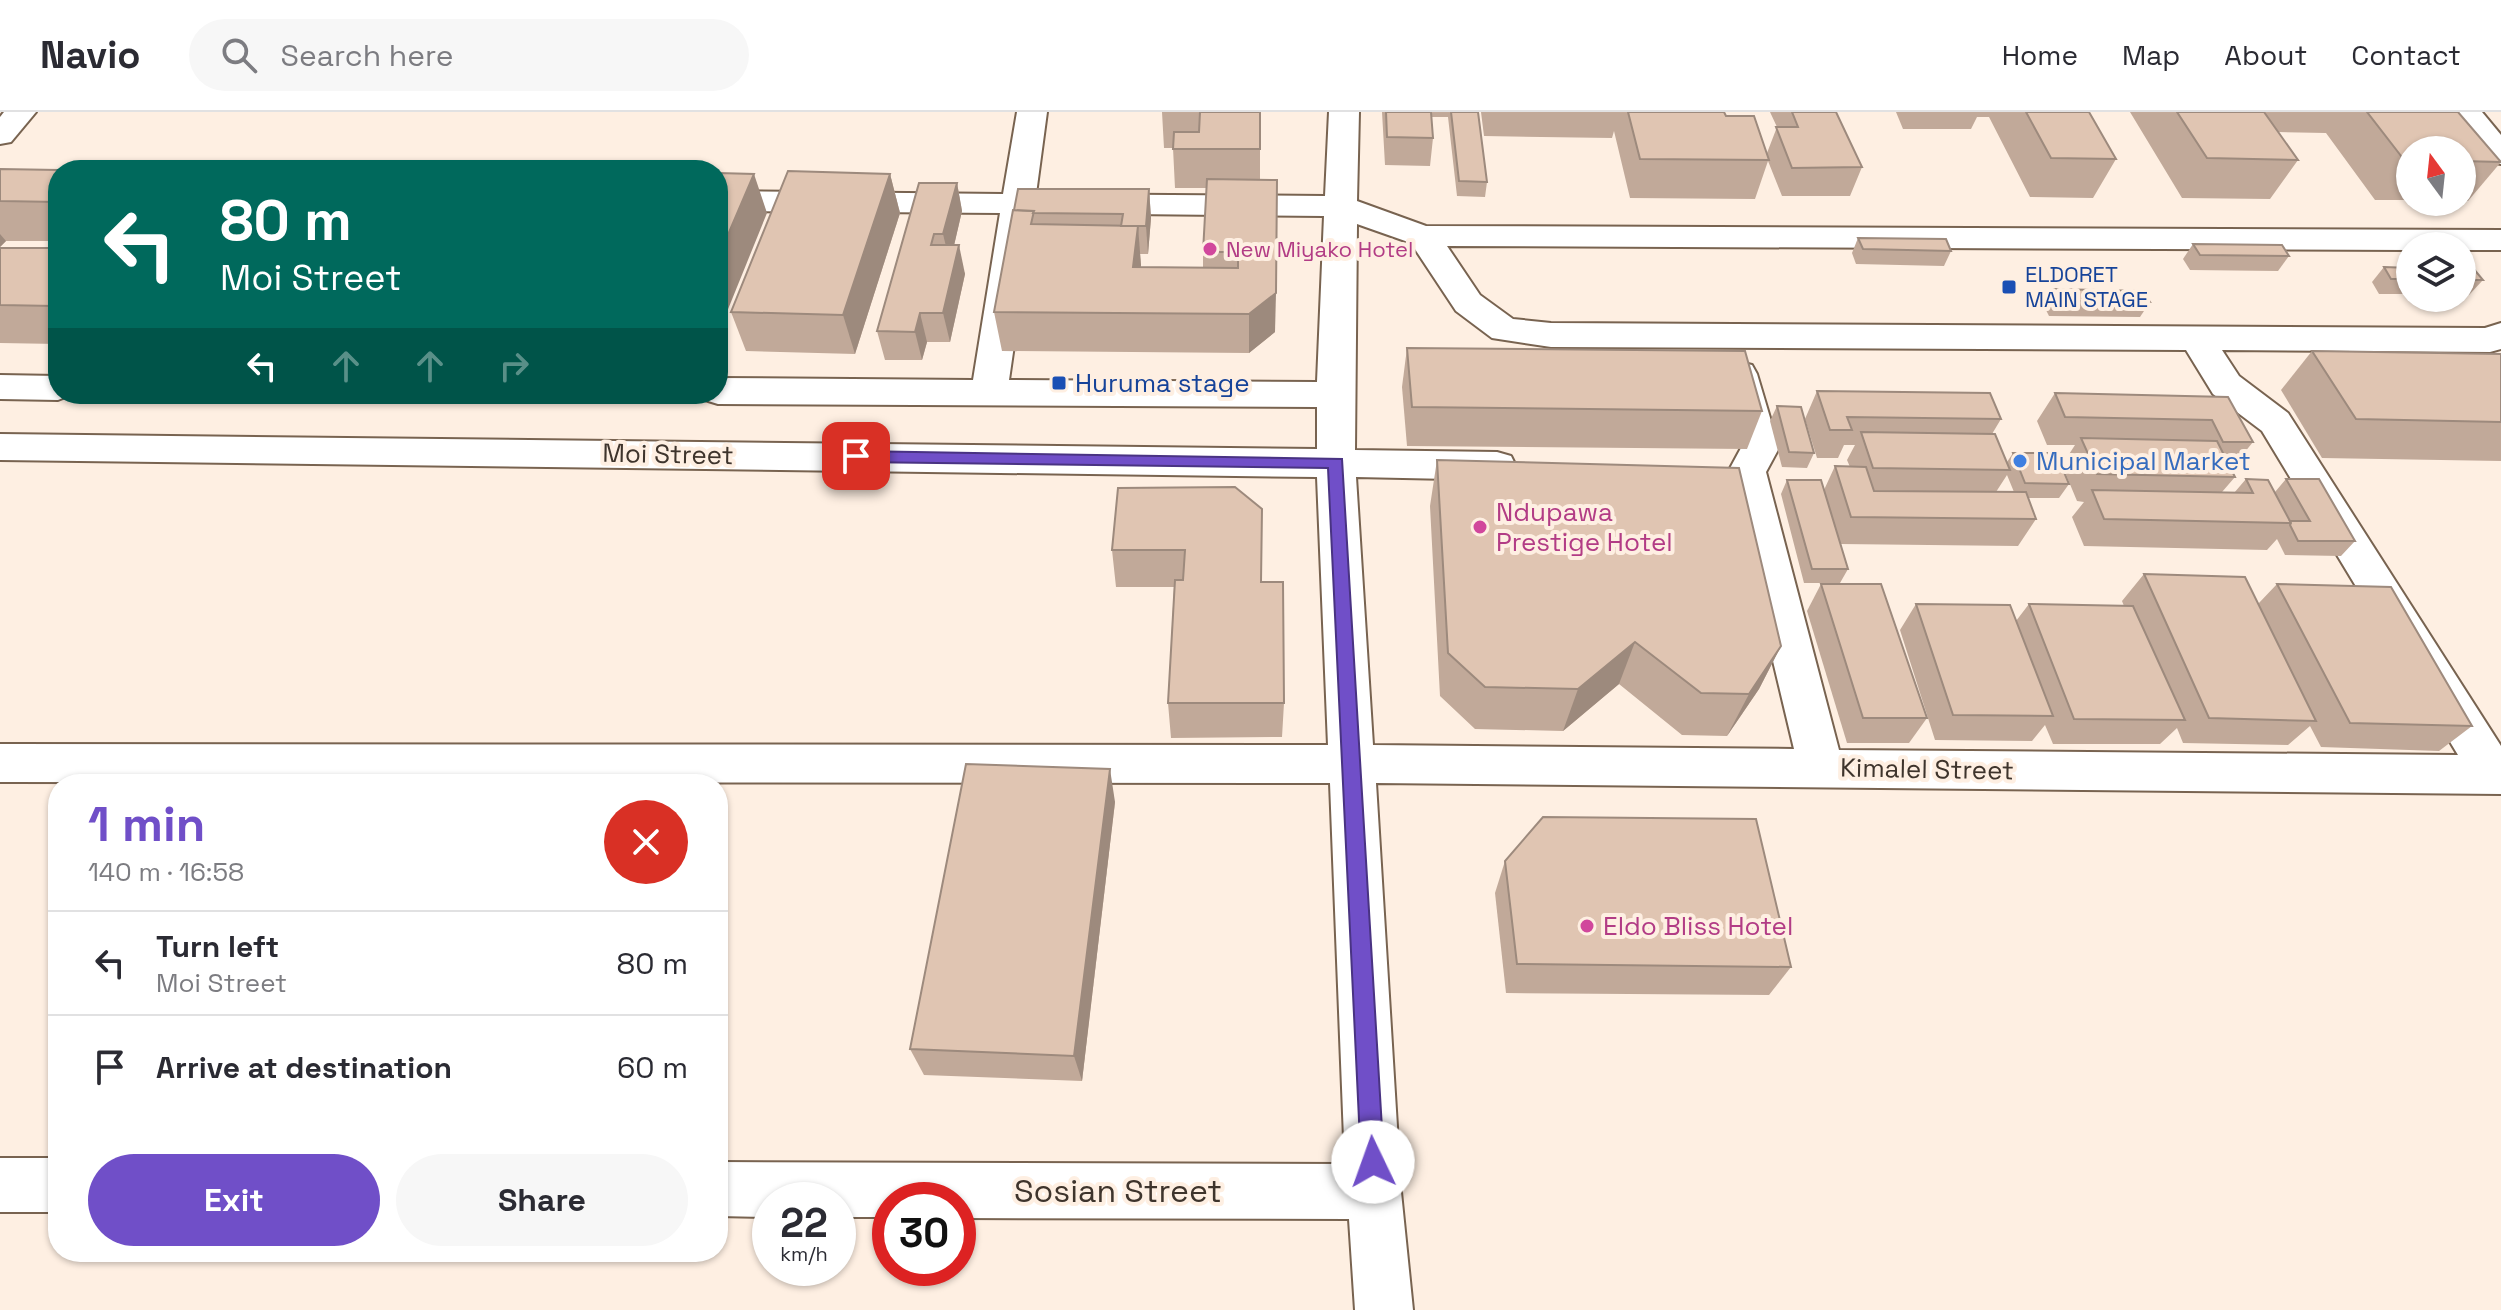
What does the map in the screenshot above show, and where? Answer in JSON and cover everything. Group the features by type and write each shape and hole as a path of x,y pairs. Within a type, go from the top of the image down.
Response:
{"street":[{"path":"0,135 21,112"},
{"path":"989,392 1032,112"},
{"path":"1344,112 1339,206 1336,463 1374,1192 1384,1310"},
{"path":"2466,112 2501,155"},
{"path":"728,201 1339,206 1423,236 2501,240"},
{"path":"1423,236 1468,303 1504,330 1551,335 2490,340 2501,335"},
{"path":"1729,336 1760,448 1731,472 1821,768"},
{"path":"2196,338 2226,385 2275,422 2497,774"},
{"path":"0,387 48,388"},
{"path":"728,391 1335,395"},
{"name":"Moi Street","path":"0,447 1526,467"},
{"name":"Kimalel Street","path":"0,763 1353,764 2497,774"},
{"path":"0,1185 48,1185"},
{"name":"Sosian Street","path":"728,1189 1374,1192"}],"building":[{"path":"1200,112 1260,112 1260,149 1173,149 1174,132 1199,132"},
{"path":"1386,112 1431,112 1433,138 1387,137"},
{"path":"1451,112 1478,112 1487,182 1459,181"},
{"path":"1628,112 1724,112 1726,116 1754,116 1769,160 1640,159"},
{"path":"1792,112 1836,112 1862,167 1792,168 1776,127 1798,127"},
{"path":"2026,112 2089,112 2116,159 2051,158"},
{"path":"2177,112 2264,112 2298,160 2207,158"},
{"path":"2367,112 2458,112 2501,162 2476,161 2476,136 2396,136 2396,149"},
{"path":"0,169 48,170 48,202 0,201"},
{"path":"788,171 890,174 843,315 731,312"},
{"path":"728,173 754,174 728,235"},
{"path":"1207,179 1277,180 1276,293 1249,314 994,312 1013,210 1034,211 1031,224 1138,226 1133,267 1238,268 1238,252 1203,252"},
{"path":"919,183 957,183 943,234 934,234 931,245 959,245 943,313 920,313 915,332 877,331"},
{"path":"1018,189 1149,189 1146,226 1121,226 1123,214 1014,210"},
{"path":"1858,238 1946,239 1951,251 1863,249"},
{"path":"2193,244 2282,245 2289,256 2200,255"},
{"path":"0,248 48,248 48,306 0,305"},
{"path":"2384,267 2396,267 2396,279 2391,279"},
{"path":"2052,289 2143,291 2150,302 2058,301"},
{"path":"1407,348 1745,351 1762,411 1412,407"},
{"path":"2312,351 2501,354 2501,422 2356,419"},
{"path":"1817,391 1990,393 2001,419 1847,417 1852,430 1830,430"},
{"path":"2055,393 2228,397 2253,442 2223,442 2212,420 2065,417"},
{"path":"1777,406 1801,407 1814,453 1789,452"},
{"path":"1861,432 1995,434 2010,470 1873,468"},
{"path":"2081,438 2217,441 2235,477 2097,474"},
{"path":"2013,453 2056,453 2069,484 2025,483"},
{"path":"1437,460 1739,468 1781,646 1749,694 1701,693 1635,642 1578,689 1485,687 1448,653"},
{"path":"1835,466 1866,467 1874,491 2026,492 2036,519 1851,517"},
{"path":"2246,479 2268,480 2291,523 2104,519 2092,490 2253,493"},
{"path":"2286,479 2319,479 2355,541 2298,541 2290,521 2310,521"},
{"path":"1787,480 1821,480 1848,569 1812,569"},
{"path":"1235,487 1262,509 1261,582 1283,582 1284,703 1168,703 1175,580 1183,580 1185,550 1112,550 1118,488"},
{"path":"2144,574 2245,577 2316,721 2209,718"},
{"path":"1821,584 1881,584 1927,718 1863,718"},
{"path":"2277,584 2391,587 2472,726 2350,723"},
{"path":"1916,604 2010,605 2053,716 1953,715"},
{"path":"2029,604 2133,606 2185,720 2074,719"},
{"path":"966,764 1110,769 1074,1056 910,1049"},
{"path":"1543,817 1756,819 1791,967 1517,964 1505,861"}],"place":[{"name":"New Miyako Hotel","path":"1210,249"},
{"name":"ELDORET MAIN STAGE","path":"2009,287"},
{"name":"Huruma stage","path":"1059,383"},
{"name":"Municipal Market","path":"2020,461"},
{"name":"Ndupawa Prestige Hotel","path":"1480,527"},
{"name":"Eldo Bliss Hotel","path":"1587,926"}],"route":[{"path":"856,456 1336,463 1373,1162"}]}
